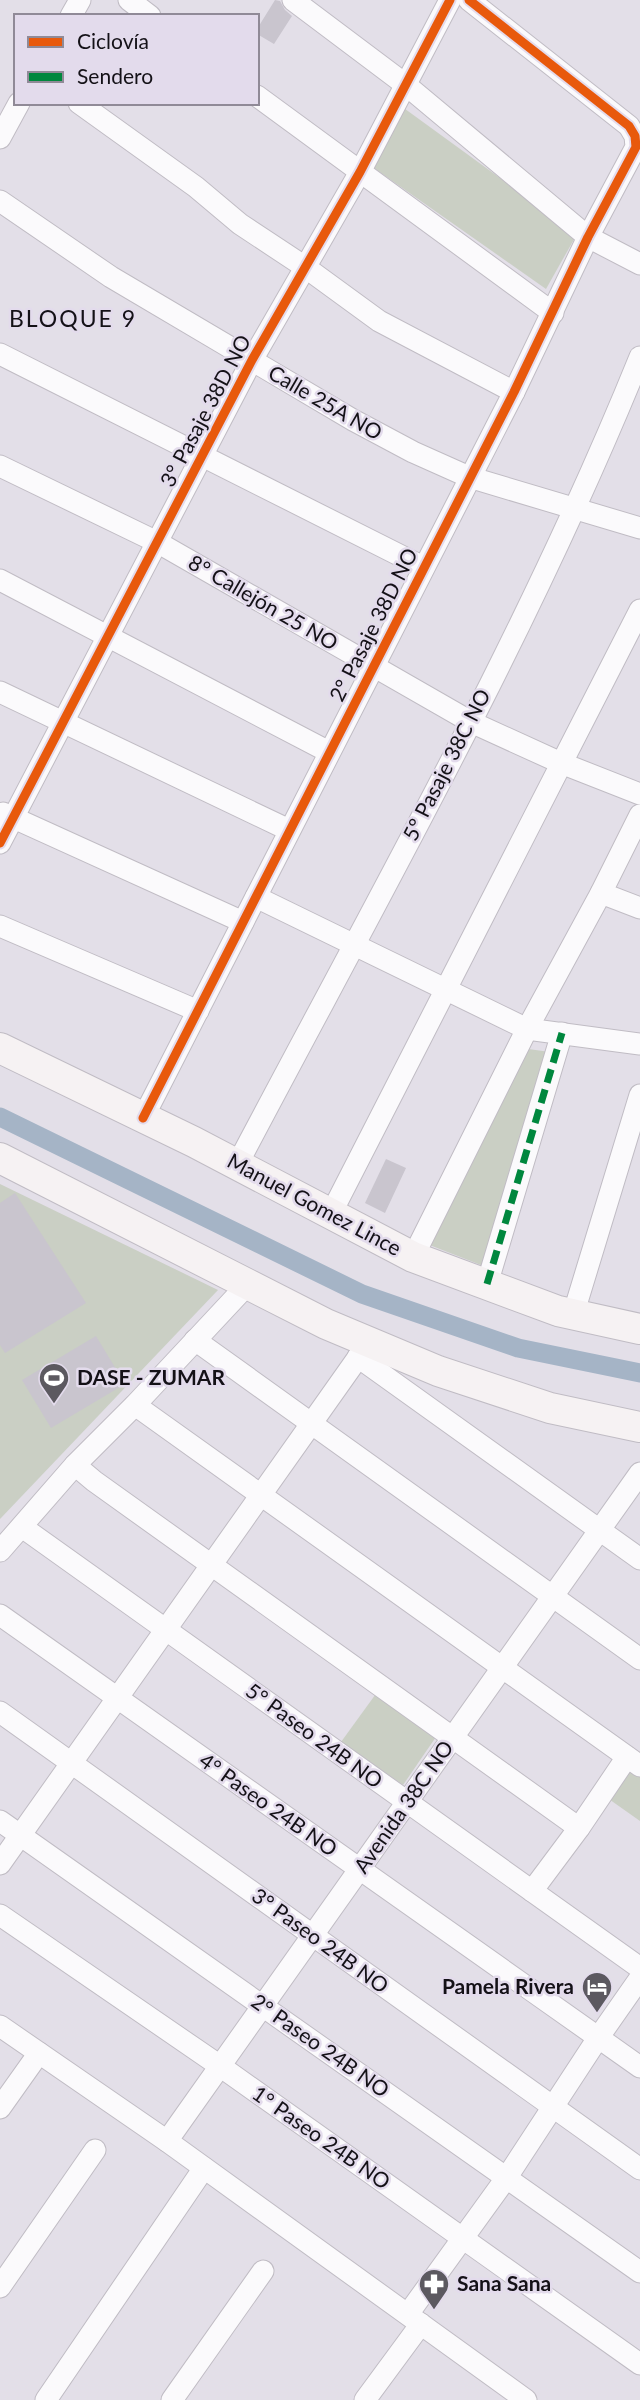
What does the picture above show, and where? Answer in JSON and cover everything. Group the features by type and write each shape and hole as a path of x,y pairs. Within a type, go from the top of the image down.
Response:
{"main road":[{"name":"Manuel Gomez Lince","path":"0,1048 237,1165 413,1257 573,1315 640,1329"},
{"path":"0,1158 326,1324 363,1349 550,1408 640,1426"}],"street":[{"path":"129,0 147,14"},
{"path":"293,0 406,85 588,237 640,264"},
{"name":"3° Pasaje 38D NO","path":"0,843 6,815 63,722 252,360 360,172 450,0"},
{"name":"2° Pasaje 38D NO","path":"143,1118 514,392 588,237 636,147 635,136 629,126 469,0"},
{"path":"259,97 553,313"},
{"path":"0,138 18,105"},
{"path":"82,105 178,173 240,224 379,321 514,392"},
{"name":"Calle 25A NO","path":"0,201 111,277 413,452 469,477 640,528"},
{"path":"0,354 423,567"},
{"name":"5° Pasaje 38C NO","path":"237,1165 471,722 604,445 640,357"},
{"name":"8° Callejón 25 NO","path":"0,466 157,542 471,722 561,763 640,794"},
{"path":"0,580 330,752"},
{"path":"338,1200 640,610"},
{"path":"0,692 289,830"},
{"path":"6,815 243,922"},
{"path":"413,1257 527,1029 640,816"},
{"path":"601,893 640,908"},
{"path":"256,897 527,1029 640,1044"},
{"path":"0,926 198,1011"},
{"path":"488,1284 562,1033"},
{"path":"573,1315 640,1095"},
{"path":"0,1550 75,1465 135,1405 247,1284"},
{"path":"195,1340 640,1659"},
{"path":"0,1864 363,1349 640,1559"},
{"path":"135,1405 633,1761 532,1891"},
{"path":"75,1465 579,1828"},
{"name":"Avenida 38C NO","path":"167,2141 640,1473"},
{"name":"5° Paseo 24B NO","path":"22,1527 640,1968"},
{"name":"4° Paseo 24B NO","path":"0,1615 640,2067"},
{"name":"3° Paseo 24B NO","path":"0,1712 640,2169"},
{"name":"2° Paseo 24B NO","path":"0,1821 640,2272"},
{"name":"1° Paseo 24B NO","path":"0,1915 220,2066 640,2364"},
{"path":"365,2400 463,2238 640,1978"},
{"path":"0,2026 167,2141 526,2400"},
{"path":"0,2108 39,2053"},
{"path":"0,2287 95,2150"},
{"path":"46,2400 204,2168"},
{"path":"172,2400 263,2271"}],"shaded area":[{"path":"401,106 577,234 546,289 371,166"},
{"path":"521,1048 550,1052 486,1267 427,1244"},
{"name":"DASE - ZUMAR","path":"0,1184 218,1290 0,1519"},
{"path":"378,1691 438,1734 403,1785 341,1742"},
{"path":"628,1766 640,1774 640,1821 606,1797"}],"building":[{"path":"275,0 280,1 292,16 274,44 259,35 259,26"},
{"path":"386,1159 406,1168 385,1213 365,1203"},
{"path":"15,1193 86,1303 5,1353 0,1345 0,1203"},
{"path":"96,1336 125,1384 51,1428 22,1380"}],"waterway":[{"path":"0,1117 362,1294 518,1348 640,1373"}],"marked path":[{"path":"487,1284 562,1033"}],"cycle path":[{"path":"0,843 252,360 360,172 450,0"},
{"path":"143,1118 514,392 588,237 636,147 635,136 629,126 469,0"}],"place":[{"name":"DASE - ZUMAR","path":"54,1405"},
{"name":"Pamela Rivera","path":"597,2014"},
{"name":"Sana Sana","path":"434,2311"}],"district":[{"name":"BLOQUE 9","path":"73,319"}]}
